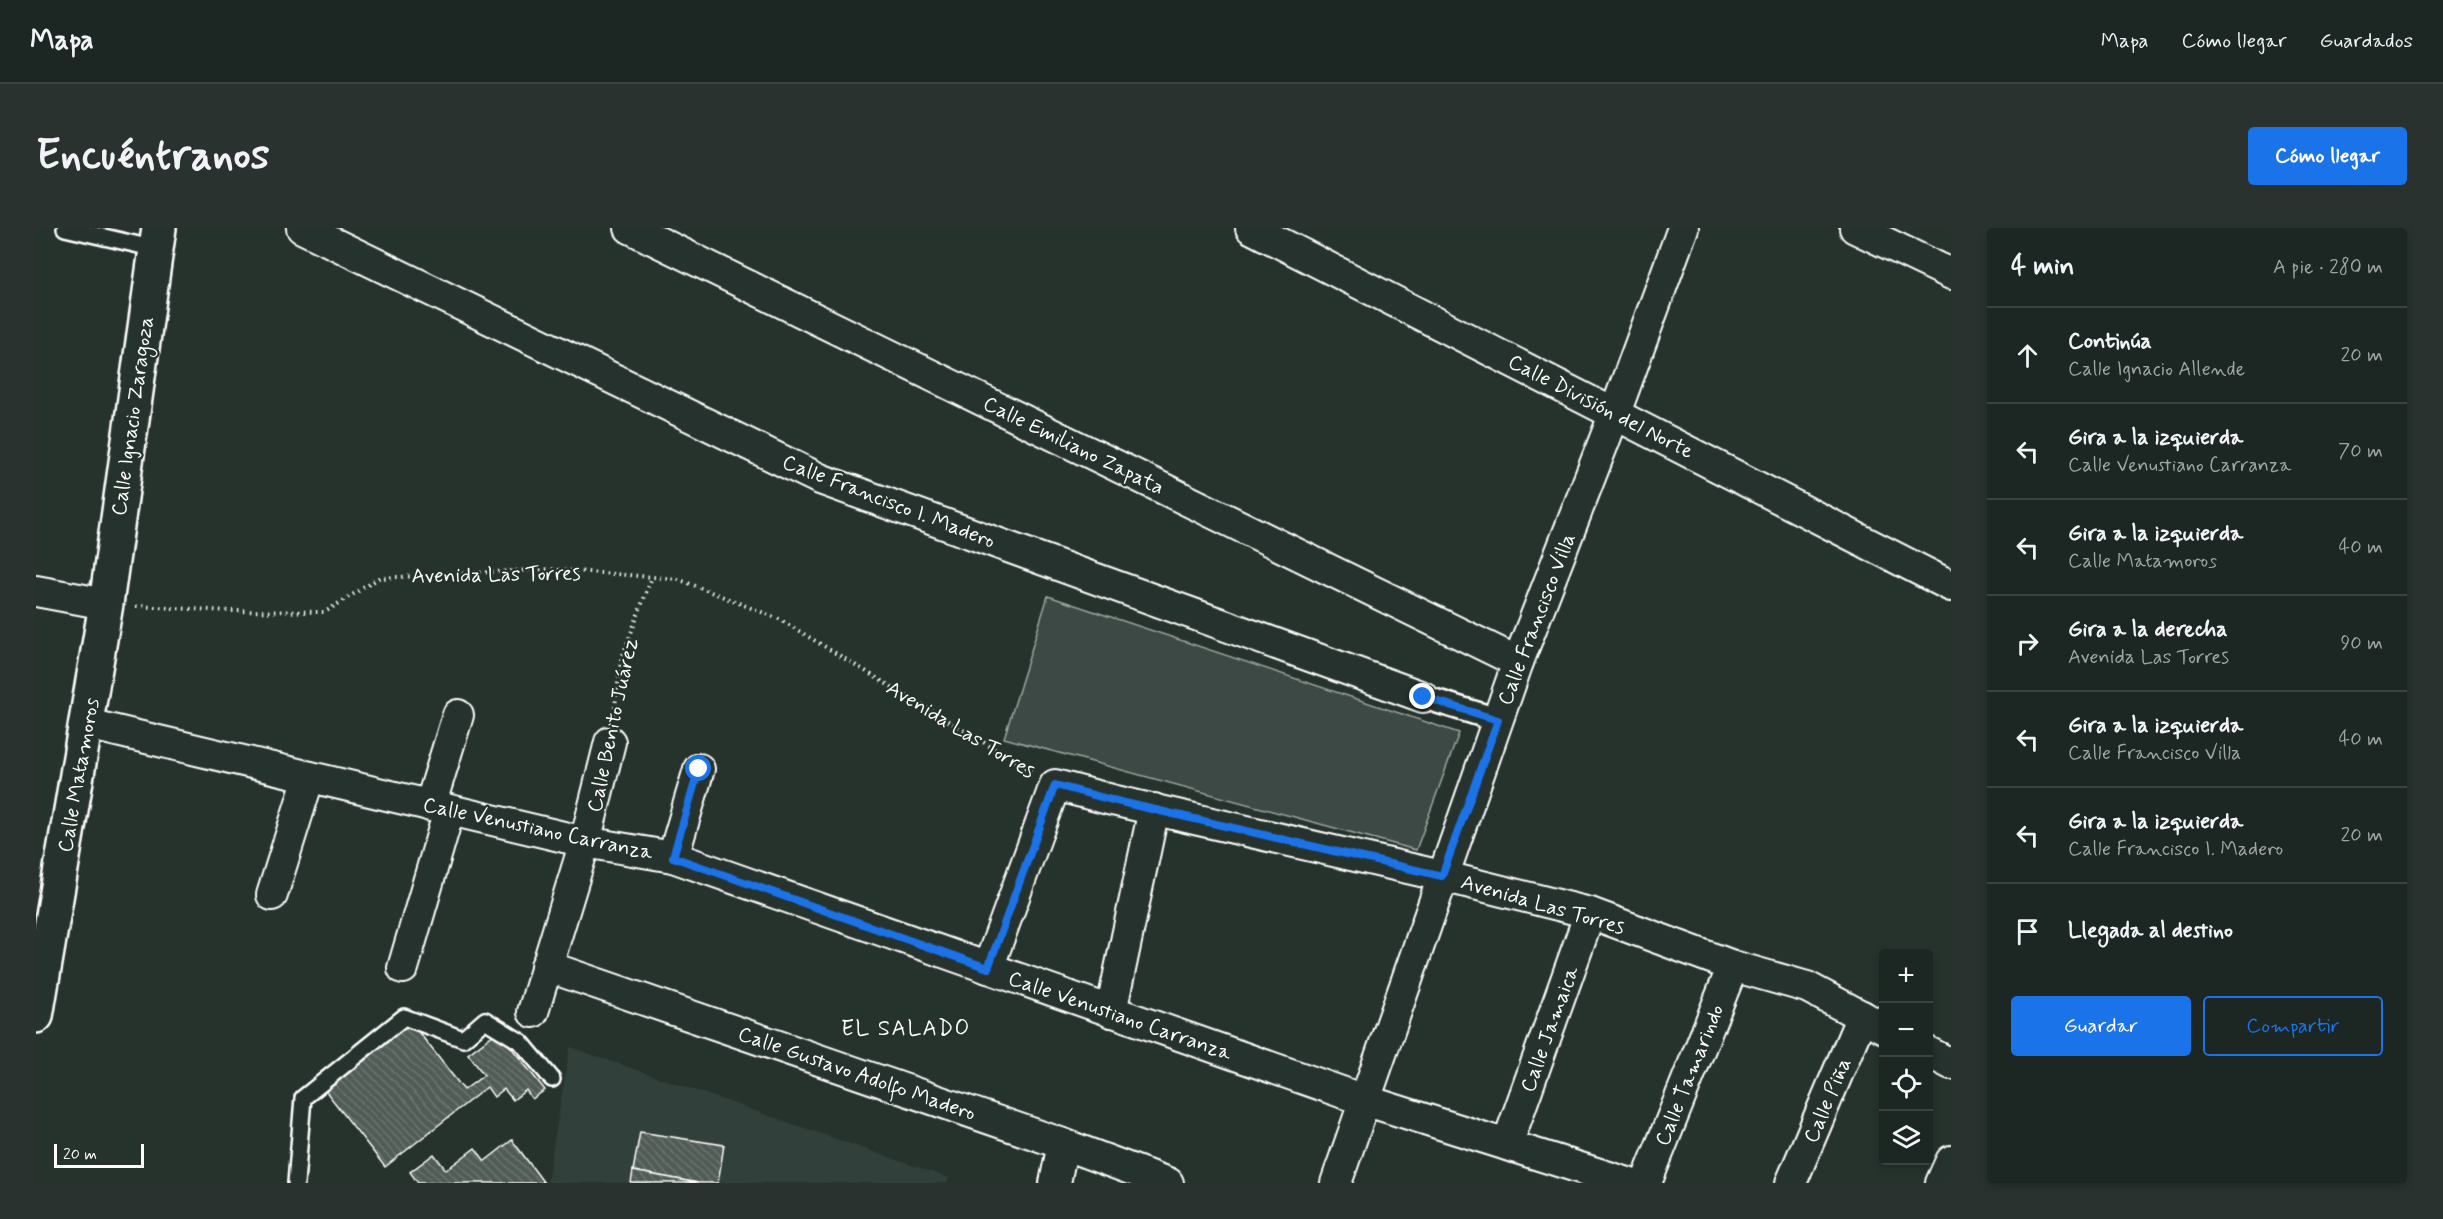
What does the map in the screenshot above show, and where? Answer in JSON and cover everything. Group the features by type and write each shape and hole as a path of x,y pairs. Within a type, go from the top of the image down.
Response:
{"street":[{"name":"Calle Francisco I. Madero","path":"302,228 820,479 1423,697 1498,720"},
{"name":"Calle Emiliano Zapata","path":"630,228 1518,662"},
{"name":"Calle División del Norte","path":"1251,228 1951,586"},
{"name":"Calle Francisco Villa","path":"1336,1183 1518,662 1615,413 1683,228"},
{"path":"1855,228 1951,274"},
{"name":"Calle Ignacio Zaragoza","path":"106,604 158,239"},
{"path":"36,591 106,604"},
{"name":"Calle Matamoros","path":"36,1016 106,604"},
{"path":"403,968 458,715"},
{"name":"Calle Venustiano Carranza","path":"87,724 585,842 673,857 1364,1100 1628,1183"},
{"name":"Calle Benito Juárez","path":"532,1012 585,842 610,742"},
{"path":"673,857 699,769"},
{"path":"272,895 309,777"},
{"path":"988,968 1055,785"},
{"name":"Avenida Las Torres","path":"1055,785 1590,913 1733,966 1807,987 1873,1022"},
{"path":"1112,1012 1154,809"},
{"name":"Calle Jamaica","path":"1507,1144 1590,913"},
{"name":"Calle Gustavo Adolfo Madero","path":"546,966 1063,1144 1168,1183"},
{"name":"Calle Tamarindo","path":"1646,1183 1733,966"},
{"name":"Calle Piña","path":"1791,1183 1873,1022"},
{"path":"1933,1054 1951,1064"},
{"path":"1055,1183 1063,1144"},
{"path":"1941,1183 1951,1161"}],"lane":[{"path":"65,228 158,239"},
{"path":"296,1183 303,1098 404,1017 463,1040 485,1020 521,1042 552,1079"}],"path":[{"name":"Avenida Las Torres","path":"106,604 230,611 325,612 379,578 550,568 678,579 779,619 1055,785"},
{"name":"Calle Benito Juárez","path":"610,742 621,660 652,577"}],"shaded area":[{"path":"1048,596 1459,733 1416,850 1004,738"},
{"path":"570,1047 949,1178 947,1183 547,1183"}],"building":[{"path":"410,1021 464,1090 484,1075 468,1054 498,1031 545,1090 532,1099 526,1090 513,1100 504,1089 494,1097 487,1087 385,1167 324,1089"},
{"path":"640,1132 724,1145 718,1183 698,1183 633,1171"},
{"path":"512,1140 544,1183 418,1183 410,1172 434,1154 446,1170 475,1148 485,1161"},
{"path":"633,1171 698,1183 631,1183"}],"district":[{"name":"EL SALADO","path":"906,1027"}],"route":[{"path":"699,769 673,857 988,968 1055,785 1442,876 1498,720 1423,697"}]}
